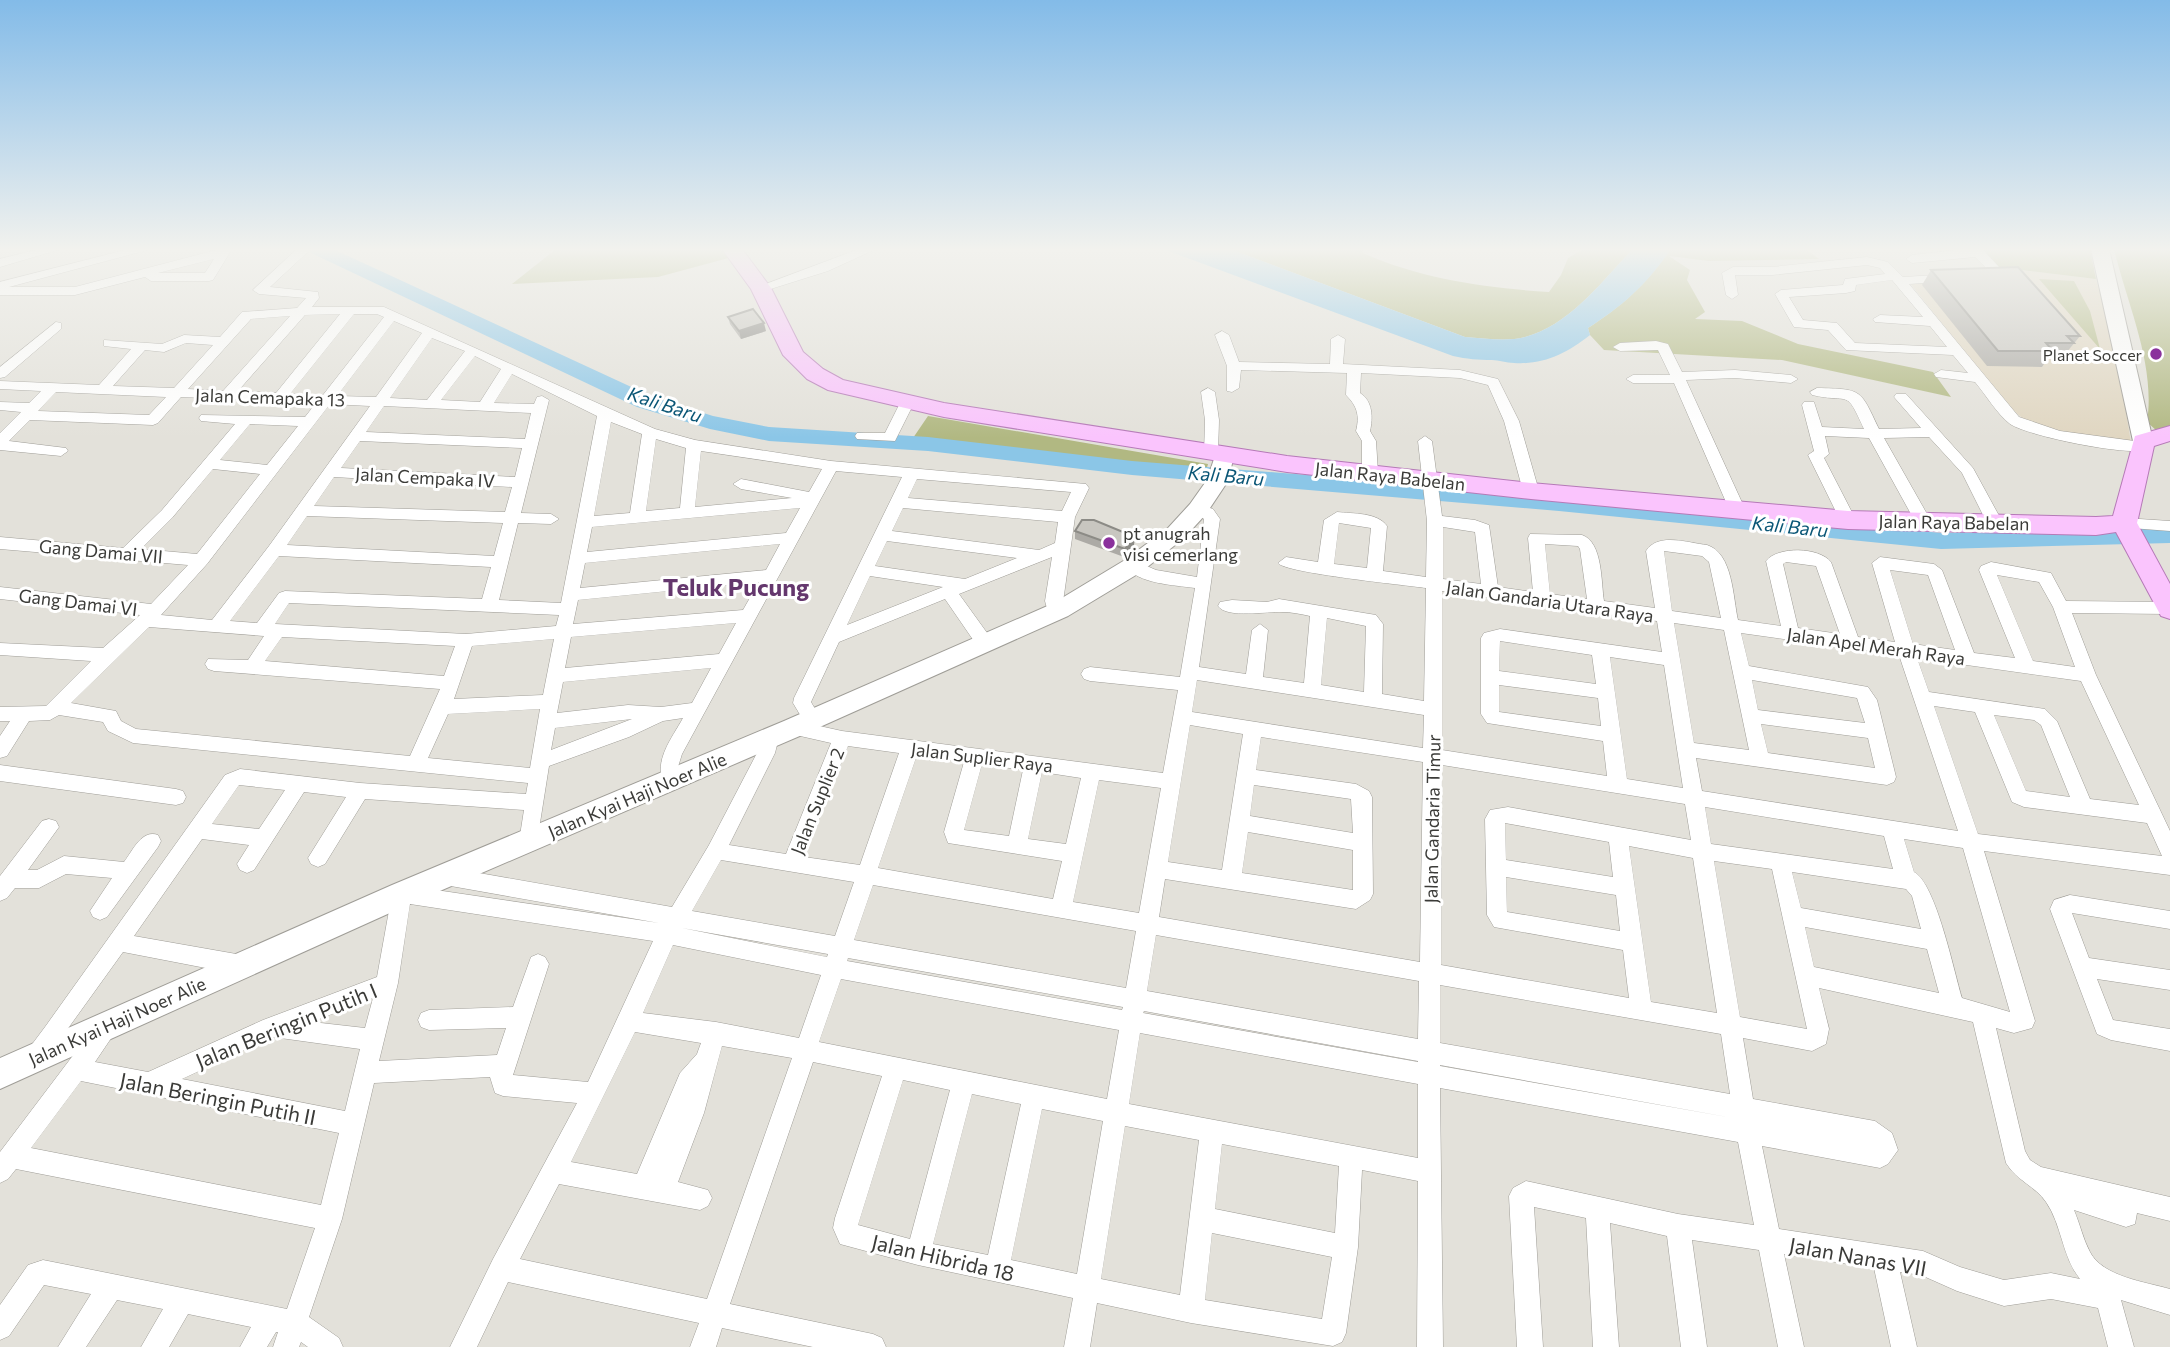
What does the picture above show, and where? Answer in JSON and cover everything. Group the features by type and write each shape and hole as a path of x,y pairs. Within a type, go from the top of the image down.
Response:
{"main road":[{"name":"Jalan Raya Babelan","path":"773,312 794,355 815,374 836,385 1218,464 1370,473 1432,489 1531,491 1848,520 2096,526 2129,531"},
{"path":"2170,433 2142,444 2129,531 2170,608"}],"street":[{"path":"0,406 30,411 153,419 247,315 302,312"},
{"path":"227,395 302,312"},
{"path":"280,397 349,312"},
{"path":"380,312 473,350 605,414 650,432 694,445 831,466 1082,488"},
{"path":"1792,312 1799,324 1832,326 1851,347 1956,351"},
{"path":"1925,312 2007,413 2024,425 2142,444 2114,312"},
{"path":"0,715 45,714 56,708 150,615 201,560 329,400 391,317"},
{"path":"1880,319 1933,322"},
{"path":"0,374 56,326"},
{"path":"216,627 275,550 429,333"},
{"path":"1222,335 1234,366 1232,388"},
{"path":"109,343 164,348 184,339 222,341"},
{"path":"1336,370 1338,339"},
{"path":"1620,347 1661,345 1737,509"},
{"path":"102,390 141,346"},
{"path":"431,404 473,350"},
{"path":"1234,366 1460,374 1493,383 1512,423 1531,491"},
{"path":"485,406 509,368"},
{"path":"1354,370 1353,395 1360,399 1366,418 1363,431 1369,441 1370,473"},
{"path":"1633,379 1735,374 1791,379"},
{"path":"1941,374 1978,378"},
{"name":"Jalan Cemapaka 13","path":"0,385 540,409"},
{"path":"489,606 545,386"},
{"path":"0,444 52,388"},
{"path":"1208,392 1218,464"},
{"path":"1848,520 1815,455 1822,454 1816,431 1813,398 1854,395 1889,465 1923,521"},
{"path":"1901,397 1968,471 1995,523"},
{"path":"862,436 890,438 908,401"},
{"path":"529,842 546,722 587,522 605,414"},
{"path":"206,418 311,422"},
{"path":"127,552 167,514 246,420"},
{"path":"1816,431 1874,434 1935,432"},
{"path":"637,517 650,432"},
{"path":"354,436 530,444"},
{"name":"Jalan Gandaria Timur","path":"1425,441 1435,522 1429,1063 1430,1347"},
{"path":"0,444 61,451"},
{"path":"687,513 694,445"},
{"path":"741,452 741,508"},
{"path":"207,464 272,470"},
{"name":"Jalan Kyai Haji Noer Alie","path":"0,1074 402,894 529,842 1055,612 1133,566 1176,533 1198,509 1218,464"},
{"path":"671,779 670,762 696,709 831,466"},
{"name":"Jalan Cempaka IV","path":"329,472 521,482"},
{"path":"463,1347 594,1094 672,925 716,851 766,753 792,728 803,698 912,473"},
{"path":"1055,612 1052,601 1067,517 1089,473"},
{"path":"741,484 812,500"},
{"path":"587,522 812,500"},
{"path":"898,502 1067,517"},
{"path":"1077,1347 1203,584 1212,519 1208,513 1198,509"},
{"path":"302,511 551,519"},
{"path":"1325,570 1332,520 1337,517 1374,522 1379,526 1374,577"},
{"path":"1435,522 1483,529 1490,593"},
{"path":"2129,531 2170,526"},
{"path":"881,535 1040,556"},
{"path":"579,558 790,538"},
{"path":"1542,600 1536,538 1583,541 1588,548 1597,608"},
{"name":"Gang Damai VII","path":"0,543 201,560"},
{"path":"1760,760 1717,560 1707,551 1664,545 1657,547 1654,551 1745,1119 1791,1347"},
{"path":"832,638 1061,547"},
{"path":"275,550 500,562"},
{"path":"1791,634 1774,561 1784,556 1823,562 1852,643"},
{"path":"1805,975 1953,1006 2017,1023 2024,1021 1971,841 1879,564 1882,562 1934,570 1967,658"},
{"name":"Jalan Gandaria Utara Raya","path":"1286,564 1666,617"},
{"path":"1133,566 1153,575 1203,584"},
{"path":"2027,667 1987,570 1992,568 2045,577 2061,607 2087,675 2170,852"},
{"path":"865,570 966,585"},
{"path":"252,668 285,597 489,606 571,602 769,575"},
{"path":"902,610 919,579"},
{"path":"949,592 984,642"},
{"name":"Gang Damai VI","path":"0,593 216,627 466,640 746,617"},
{"path":"1226,606 1240,604 1273,608 1279,605 1367,618 1375,624 1373,700"},
{"path":"2061,607 2170,608"},
{"path":"1312,690 1319,610"},
{"name":"Jalan Apel Merah Raya","path":"1666,617 2087,675"},
{"path":"1254,682 1260,630"},
{"path":"1611,735 1497,720 1490,714 1488,641 1492,636 1673,660"},
{"path":"415,763 442,707 466,640"},
{"path":"0,649 107,655"},
{"path":"1600,649 1618,785"},
{"path":"556,676 722,660"},
{"path":"214,664 451,683"},
{"path":"1687,749 1887,777 1889,775 1868,700 1860,690 1742,672"},
{"path":"1090,674 1254,682 1433,709"},
{"path":"1490,677 1606,692"},
{"path":"1923,698 2039,714 2044,717 2084,808"},
{"path":"442,707 550,702"},
{"path":"1982,707 2019,796 2084,808 2151,815"},
{"path":"56,708 110,716 114,726 133,736 415,763 539,769 660,713"},
{"path":"546,722 628,712 660,713 696,709"},
{"path":"0,751 23,715"},
{"path":"1751,716 1875,732"},
{"path":"1181,717 1971,841 2170,866"},
{"name":"Jalan Suplier Raya","path":"792,728 910,748 1171,782"},
{"path":"1231,879 1253,729"},
{"name":"Jalan Suplier 2","path":"792,863 842,738"},
{"path":"703,1347 910,748"},
{"path":"975,756 954,834 962,839 1074,854"},
{"path":"1017,845 1034,764"},
{"path":"1061,908 1092,771"},
{"path":"0,773 176,797"},
{"path":"1156,869 1356,900 1363,894 1363,799 1356,792 1246,776"},
{"path":"29,1060 53,1034 232,779 240,777 360,791 534,803"},
{"path":"247,864 299,784"},
{"path":"318,858 360,791"},
{"path":"1632,942 1501,920 1497,915 1495,819 1502,815 1703,851 1916,882 1936,941 1953,1006"},
{"path":"1241,823 1364,843"},
{"path":"5,886 49,827"},
{"path":"1892,829 1906,880"},
{"path":"197,830 264,838"},
{"path":"1618,836 1641,1008"},
{"path":"100,911 151,841"},
{"path":"716,851 866,874 1815,1039 1818,1037 1818,1029 1780,862"},
{"path":"5,886 39,879 64,865 129,872"},
{"path":"1496,867 1624,887"},
{"path":"445,876 837,958 1745,1119 1874,1133 1884,1141 1886,1150 1880,1156 1745,1119"},
{"path":"253,1347 284,1329 330,1219 387,983 402,894 672,925"},
{"path":"2170,920 2070,904 2061,906 2101,1019 2109,1030 2170,1040"},
{"path":"1793,916 1936,941"},
{"path":"117,942 242,965"},
{"path":"538,964 500,1079 503,1085 594,1094"},
{"path":"2083,967 2170,980"},
{"name":"Jalan Beringin Putih I","path":"147,1084 271,1027 387,983"},
{"path":"1982,1015 2014,1155 2022,1168 2045,1184 2126,1215"},
{"path":"429,1020 520,1017"},
{"path":"629,1021 716,1033 964,1080 1212,1132 1351,1155 1429,1172"},
{"path":"110,1025 81,1070 6,1163 330,1219"},
{"path":"271,1027 373,1040"},
{"path":"653,1189 693,1113 705,1061 716,1033"},
{"path":"365,1073 504,1065"},
{"name":"Jalan Hibrida 18","path":"896,1067 845,1228 849,1236 1191,1310 1333,1333 1346,1247"},
{"name":"Jalan Beringin Putih II","path":"81,1070 351,1124"},
{"path":"918,1253 964,1080"},
{"path":"997,1269 1034,1095"},
{"path":"1191,1310 1212,1132"},
{"path":"1202,1219 1346,1247 1351,1155"},
{"path":"555,1171 701,1198"},
{"path":"2045,1184 2170,1209"},
{"path":"2045,1184 2063,1210 2081,1261 2106,1289 2121,1347"},
{"name":"Jalan Nanas VII","path":"1530,1347 1521,1196 1526,1193 1678,1226 1923,1263 1956,1279 2004,1293 2051,1286 2106,1289 2170,1301"},
{"path":"1597,1207 1606,1347"},
{"path":"1678,1226 1694,1347"},
{"path":"1884,1258 1904,1347"},
{"path":"502,1268 873,1347"},
{"path":"0,1327 39,1272 182,1301 284,1329 330,1347"},
{"path":"71,1347 111,1287"},
{"path":"154,1347 182,1301"}],"shaded area":[{"path":"1933,312 2105,312 2116,352 2131,443 2056,430 2027,422 2007,405"}],"green space":[{"path":"1398,312 1571,312 1556,323 1525,337 1465,337"},
{"path":"1612,312 1705,312 1695,319 1742,321 1798,344 1933,372 1951,397 1782,360 1604,350 1590,335 1588,328"},
{"path":"2068,312 2090,312 2100,349"},
{"name":"Planet Soccer","path":"2132,312 2170,312 2170,428 2157,431 2147,422 2149,400 2139,335"},
{"path":"928,416 1208,464 1206,471 913,438"}],"water":[{"path":"1333,312 1398,312 1465,337 1503,339 1525,337 1541,331 1571,312 1612,312 1588,328 1590,335 1573,347 1545,360 1511,363 1453,356"}],"building":[{"path":"755,312 764,323 739,331 728,317"},
{"path":"1966,312 2058,312 2080,336 2067,336 2074,343 2046,343 2053,351 1998,351"},
{"path":"1082,520 1094,520 1135,537 1125,549 1075,531"}],"waterway":[{"name":"Kali Baru","path":"452,312 645,402 710,422 769,434 928,444 1132,468 1559,503 1941,541 2170,535"}],"place":[{"name":"Planet Soccer","path":"2156,354"},
{"name":"pt anugrah visi cemerlang","path":"1109,543"}],"district":[{"name":"Teluk Pucung","path":"736,586"}]}
